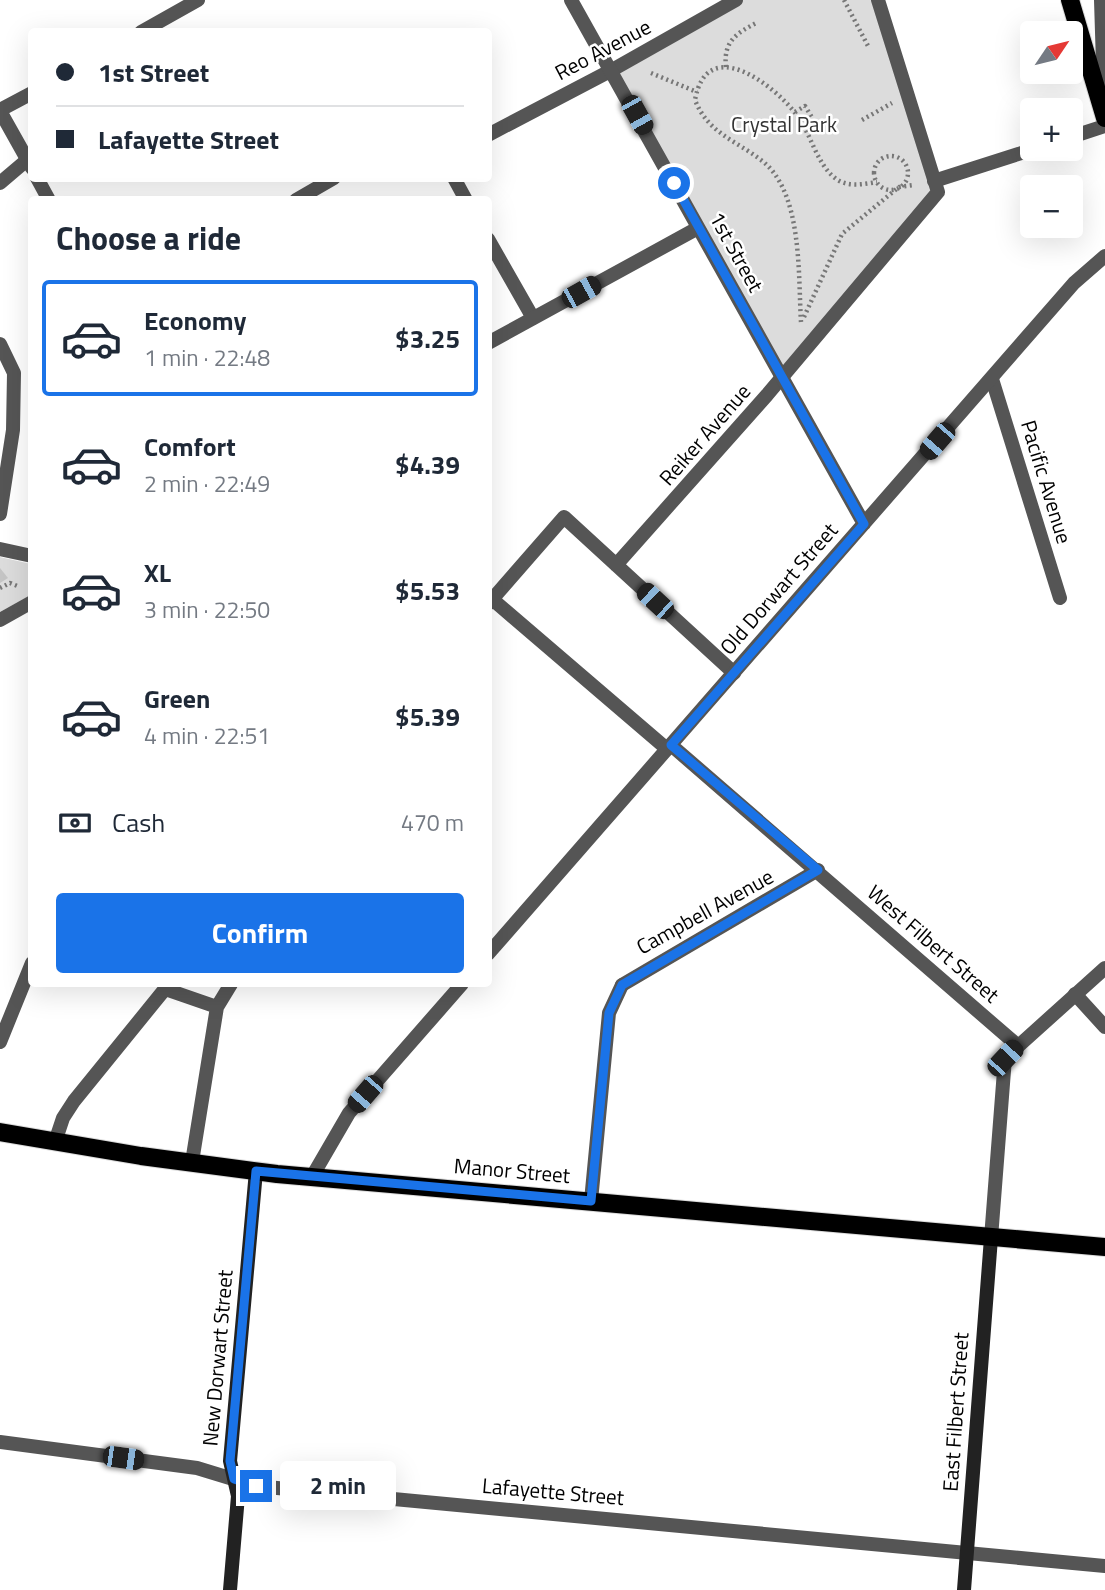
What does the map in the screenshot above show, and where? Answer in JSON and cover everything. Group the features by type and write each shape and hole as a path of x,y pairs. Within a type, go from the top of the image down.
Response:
{"main road":[{"path":"1070,0 1105,118"},
{"name":"Manor Street","path":"0,1132 256,1171 1105,1247"}],"street":[{"path":"148,28 198,0"},
{"name":"1st Street","path":"571,0 864,524"},
{"name":"Reo Avenue","path":"492,133 612,70 736,0"},
{"path":"877,0 934,181 1020,153"},
{"path":"1101,0 1101,64 1105,103"},
{"path":"28,95 0,111 28,162"},
{"path":"1083,133 1105,126"},
{"path":"0,183 28,165"},
{"name":"Reiker Avenue","path":"616,565 758,406 912,226 938,192 934,181"},
{"path":"303,196 327,182"},
{"path":"492,341 698,228"},
{"path":"492,246 533,318"},
{"name":"Old Dorwart Street","path":"492,949 1074,283 1105,256"},
{"path":"0,344 13,373 13,430 0,514"},
{"name":"Pacific Avenue","path":"992,379 1060,598"},
{"path":"492,599 564,517 733,673"},
{"path":"0,549 28,555"},
{"name":"West Filbert Street","path":"492,603 818,870 1017,1045"},
{"path":"0,620 28,605"},
{"name":"Campbell Avenue","path":"591,1201 609,1013 622,985 818,870"},
{"path":"991,1238 1005,1058 1105,968"},
{"path":"0,1042 28,973"},
{"path":"55,1142 63,1118 74,1101 166,987"},
{"path":"169,987 217,1007"},
{"path":"192,1162 217,1007 229,987"},
{"path":"313,1175 349,1113 459,987"},
{"path":"1075,994 1105,1027"},
{"name":"New Dorwart Street","path":"230,1590 239,1496 230,1461 256,1171"},
{"name":"East Filbert Street","path":"964,1590 991,1238"},
{"name":"Lafayette Street","path":"0,1441 197,1468 256,1486 1105,1566"}],"path":[{"path":"726,67 728,43 758,22"},
{"path":"877,182 849,184 832,176 795,112 766,84 740,69 726,67 707,75 697,92 699,109 714,130 761,160 781,183 796,240 801,324 842,234 899,187 906,179 907,169 895,157 885,157 876,164 874,175 877,182 888,190 899,187 934,181"},
{"path":"612,70 658,74 697,92"},
{"path":"862,120 898,99"},
{"path":"795,112 805,106 813,119"},
{"path":"0,588 10,583 21,587"}],"green space":[{"name":"Crystal Park","path":"736,0 878,0 938,192 781,376 612,70"},
{"path":"0,557 28,563 28,597 0,612"}],"building":[{"path":"0,568 8,578 0,583"}],"route":[{"path":"256,1486 234,1479 230,1461 256,1171 591,1201 609,1013 615,995 631,977 724,928 818,870 671,745 864,524 674,183"}]}
